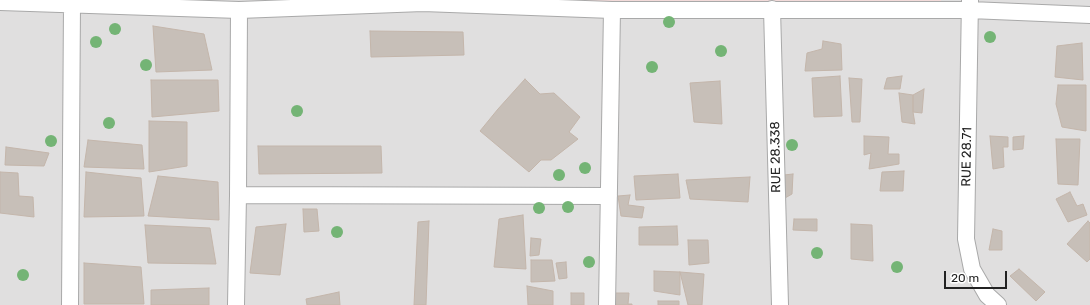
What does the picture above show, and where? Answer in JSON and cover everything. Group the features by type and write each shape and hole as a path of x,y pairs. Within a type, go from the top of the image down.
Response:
{"street":[{"path":"0,2 239,10 423,2 612,10 772,9 970,5 1090,15"},
{"path":"70,305 72,4"},
{"name":"RUE 28.71","path":"970,5 966,239 972,268 987,295 998,305"},
{"name":"RUE 28.338","path":"772,9 780,305"},
{"path":"236,305 239,10"},
{"path":"608,305 612,10"},
{"path":"238,195 609,196"}],"shaded area":[{"path":"0,0 1090,0 1090,305 0,305"},
{"path":"460,0 941,0 941,5 460,6"}],"building":[{"path":"153,26 204,34 212,70 156,72"},
{"path":"370,31 463,32 464,55 371,57"},
{"path":"823,41 841,44 842,70 805,71 807,53 822,49"},
{"path":"1082,43 1083,80 1055,77 1057,46"},
{"path":"840,76 842,116 814,117 812,78"},
{"path":"902,76 900,89 884,89 887,78"},
{"path":"849,78 862,79 860,122 852,122"},
{"path":"525,79 540,94 554,93 580,117 569,132 578,139 551,160 541,160 529,172 480,131"},
{"path":"151,80 218,80 219,111 152,117"},
{"path":"720,81 722,124 694,122 690,83"},
{"path":"1058,85 1086,85 1086,131 1062,127 1056,104"},
{"path":"924,89 922,113 913,112 913,95"},
{"path":"899,93 913,95 915,124 902,122"},
{"path":"149,121 187,122 187,166 149,172"},
{"path":"864,136 889,137 888,154 899,154 899,164 869,169 871,153 864,155"},
{"path":"990,136 1008,137 1008,147 1003,147 1004,167 993,169"},
{"path":"1024,136 1023,149 1013,150 1013,137"},
{"path":"1056,139 1080,139 1078,185 1058,184"},
{"path":"88,140 142,145 144,169 84,167"},
{"path":"258,146 381,146 382,173 259,174"},
{"path":"6,147 49,153 44,166 5,165"},
{"path":"904,171 903,191 880,191 882,172"},
{"path":"0,172 18,173 19,196 33,197 34,217 0,213"},
{"path":"86,172 141,178 144,216 84,217"},
{"path":"678,174 680,198 636,200 634,176"},
{"path":"793,174 792,194 785,198 784,175"},
{"path":"158,176 218,182 219,220 148,216"},
{"path":"750,177 748,202 690,199 686,180"},
{"path":"1070,192 1077,206 1083,204 1087,215 1068,222 1056,199"},
{"path":"630,195 628,205 644,207 642,218 621,216 618,196"},
{"path":"303,209 317,209 319,231 304,232"},
{"path":"523,215 526,269 494,267 499,219"},
{"path":"794,219 817,219 817,231 793,230"},
{"path":"429,221 426,305 414,305 418,222"},
{"path":"1088,221 1090,223 1090,259 1087,262 1067,244"},
{"path":"286,224 280,275 250,273 256,227"},
{"path":"851,224 872,225 873,261 851,259"},
{"path":"145,225 210,228 216,264 148,263"},
{"path":"677,226 678,245 639,245 639,227"},
{"path":"993,229 1002,231 1002,250 989,250"},
{"path":"531,238 541,239 539,255 530,256"},
{"path":"688,240 708,240 709,263 689,265"},
{"path":"531,260 552,260 555,281 531,282"},
{"path":"566,262 567,278 559,279 556,263"},
{"path":"84,263 141,267 144,304 84,304"},
{"path":"1019,269 1045,292 1036,301 1010,276"},
{"path":"654,271 680,272 680,295 654,291"},
{"path":"680,272 704,274 702,305 688,305"},
{"path":"527,286 553,291 553,305 528,305"},
{"path":"209,288 209,305 151,305 151,290"},
{"path":"339,292 340,305 307,305 306,299"},
{"path":"571,293 584,293 584,305 571,305"},
{"path":"614,293 629,293 628,304 632,305 616,305"},
{"path":"658,301 679,301 679,305 658,305"}]}
